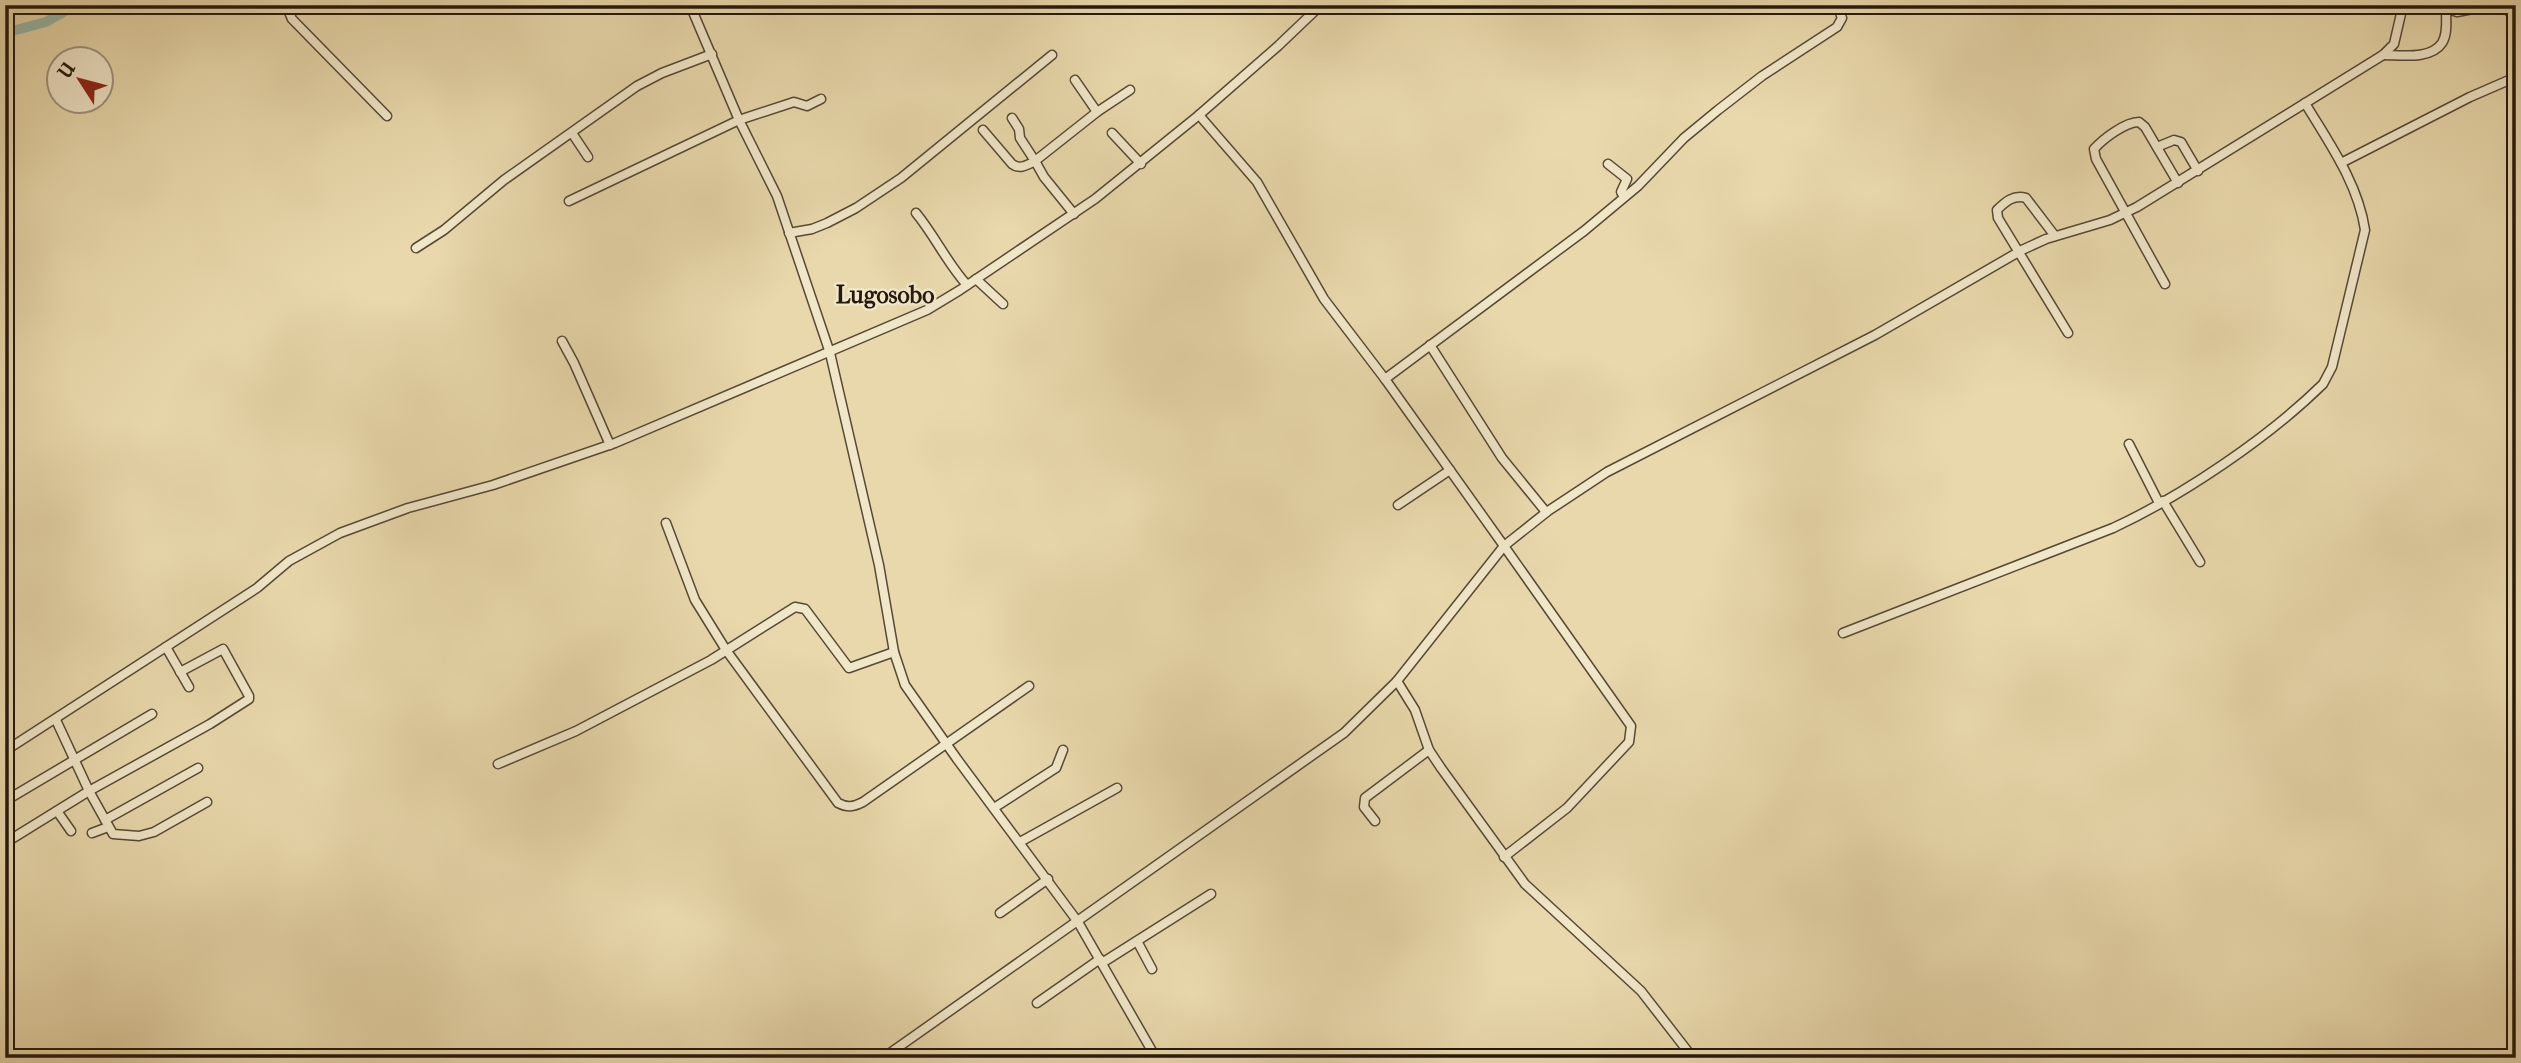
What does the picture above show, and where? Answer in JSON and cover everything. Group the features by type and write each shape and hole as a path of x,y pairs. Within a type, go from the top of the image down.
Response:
{"street":[{"path":"286,5 292,19 387,116"},
{"path":"690,5 740,120 778,196 830,352 879,565 894,652 905,685 1078,922 1156,1058"},
{"path":"5,751 257,588 289,561 340,533 408,508 493,485 610,445 927,310 1074,214 1141,163 1278,47 1321,5"},
{"path":"1385,379 1584,231 1685,138 1762,76 1837,27 1842,18 1837,5"},
{"path":"883,1058 1344,733 1397,681 1504,546 1546,512 1607,472 1875,335 2019,252 2055,236 2091,227 2127,212 2199,171 2383,55 2394,44 2403,5"},
{"path":"2436,5 2457,12 2493,5 2507,9 2516,20"},
{"path":"2383,55 2421,54 2434,50 2444,37 2446,10"},
{"path":"416,248 444,230 504,180 638,86 662,73 712,54"},
{"path":"789,233 827,223 856,208 901,178 1052,55"},
{"path":"2341,163 2450,107 2516,77"},
{"path":"1075,80 1097,112"},
{"path":"983,130 1015,166 1022,167 1035,161 1097,112 1130,90"},
{"path":"569,201 740,120 794,102 807,106 821,99"},
{"path":"1843,634 2113,528 2231,459 2312,395 2328,376 2365,230 2362,211 2341,163 2305,103"},
{"path":"1199,115 1257,182 1324,299 1385,379 1631,726 1629,742 1567,808 1504,857"},
{"path":"1012,118 1019,129 1020,138 1044,177 1074,214"},
{"path":"2165,284 2096,159 2094,149 2102,141 2135,122 2142,124 2178,183"},
{"path":"572,133 588,157"},
{"path":"1112,133 1141,163"},
{"path":"2157,147 2174,140 2181,142 2199,171"},
{"path":"1608,164 1627,179 1621,192 1624,197"},
{"path":"2055,236 2026,198 2017,197 1998,207 1996,214 2068,333"},
{"path":"916,213 967,285"},
{"path":"976,279 1003,304"},
{"path":"562,341 610,445"},
{"path":"1430,345 1502,458 1546,512"},
{"path":"2129,444 2161,502 2200,562"},
{"path":"1398,505 1450,470"},
{"path":"666,523 695,600 726,650 838,803 855,807 1029,685"},
{"path":"498,764 576,731 726,650 795,607 805,609 849,668 894,652"},
{"path":"166,648 190,687"},
{"path":"5,843 89,791 210,724 250,695 223,649 180,672"},
{"path":"1397,681 1415,710 1429,750 1525,884 1641,992 1693,1058"},
{"path":"5,801 152,714"},
{"path":"56,720 89,791 113,834 139,836 162,828 207,802"},
{"path":"994,808 1056,768 1063,750"},
{"path":"1375,821 1363,803 1369,794 1429,750"},
{"path":"93,833 198,768"},
{"path":"1020,842 1117,788"},
{"path":"57,811 71,831"},
{"path":"1000,913 1048,879"},
{"path":"1037,1003 1211,894"},
{"path":"1137,941 1153,969"}],"waterway":[{"path":"5,33 46,22 76,5"}],"district":[{"name":"Lugosobo","path":"885,295"}]}
